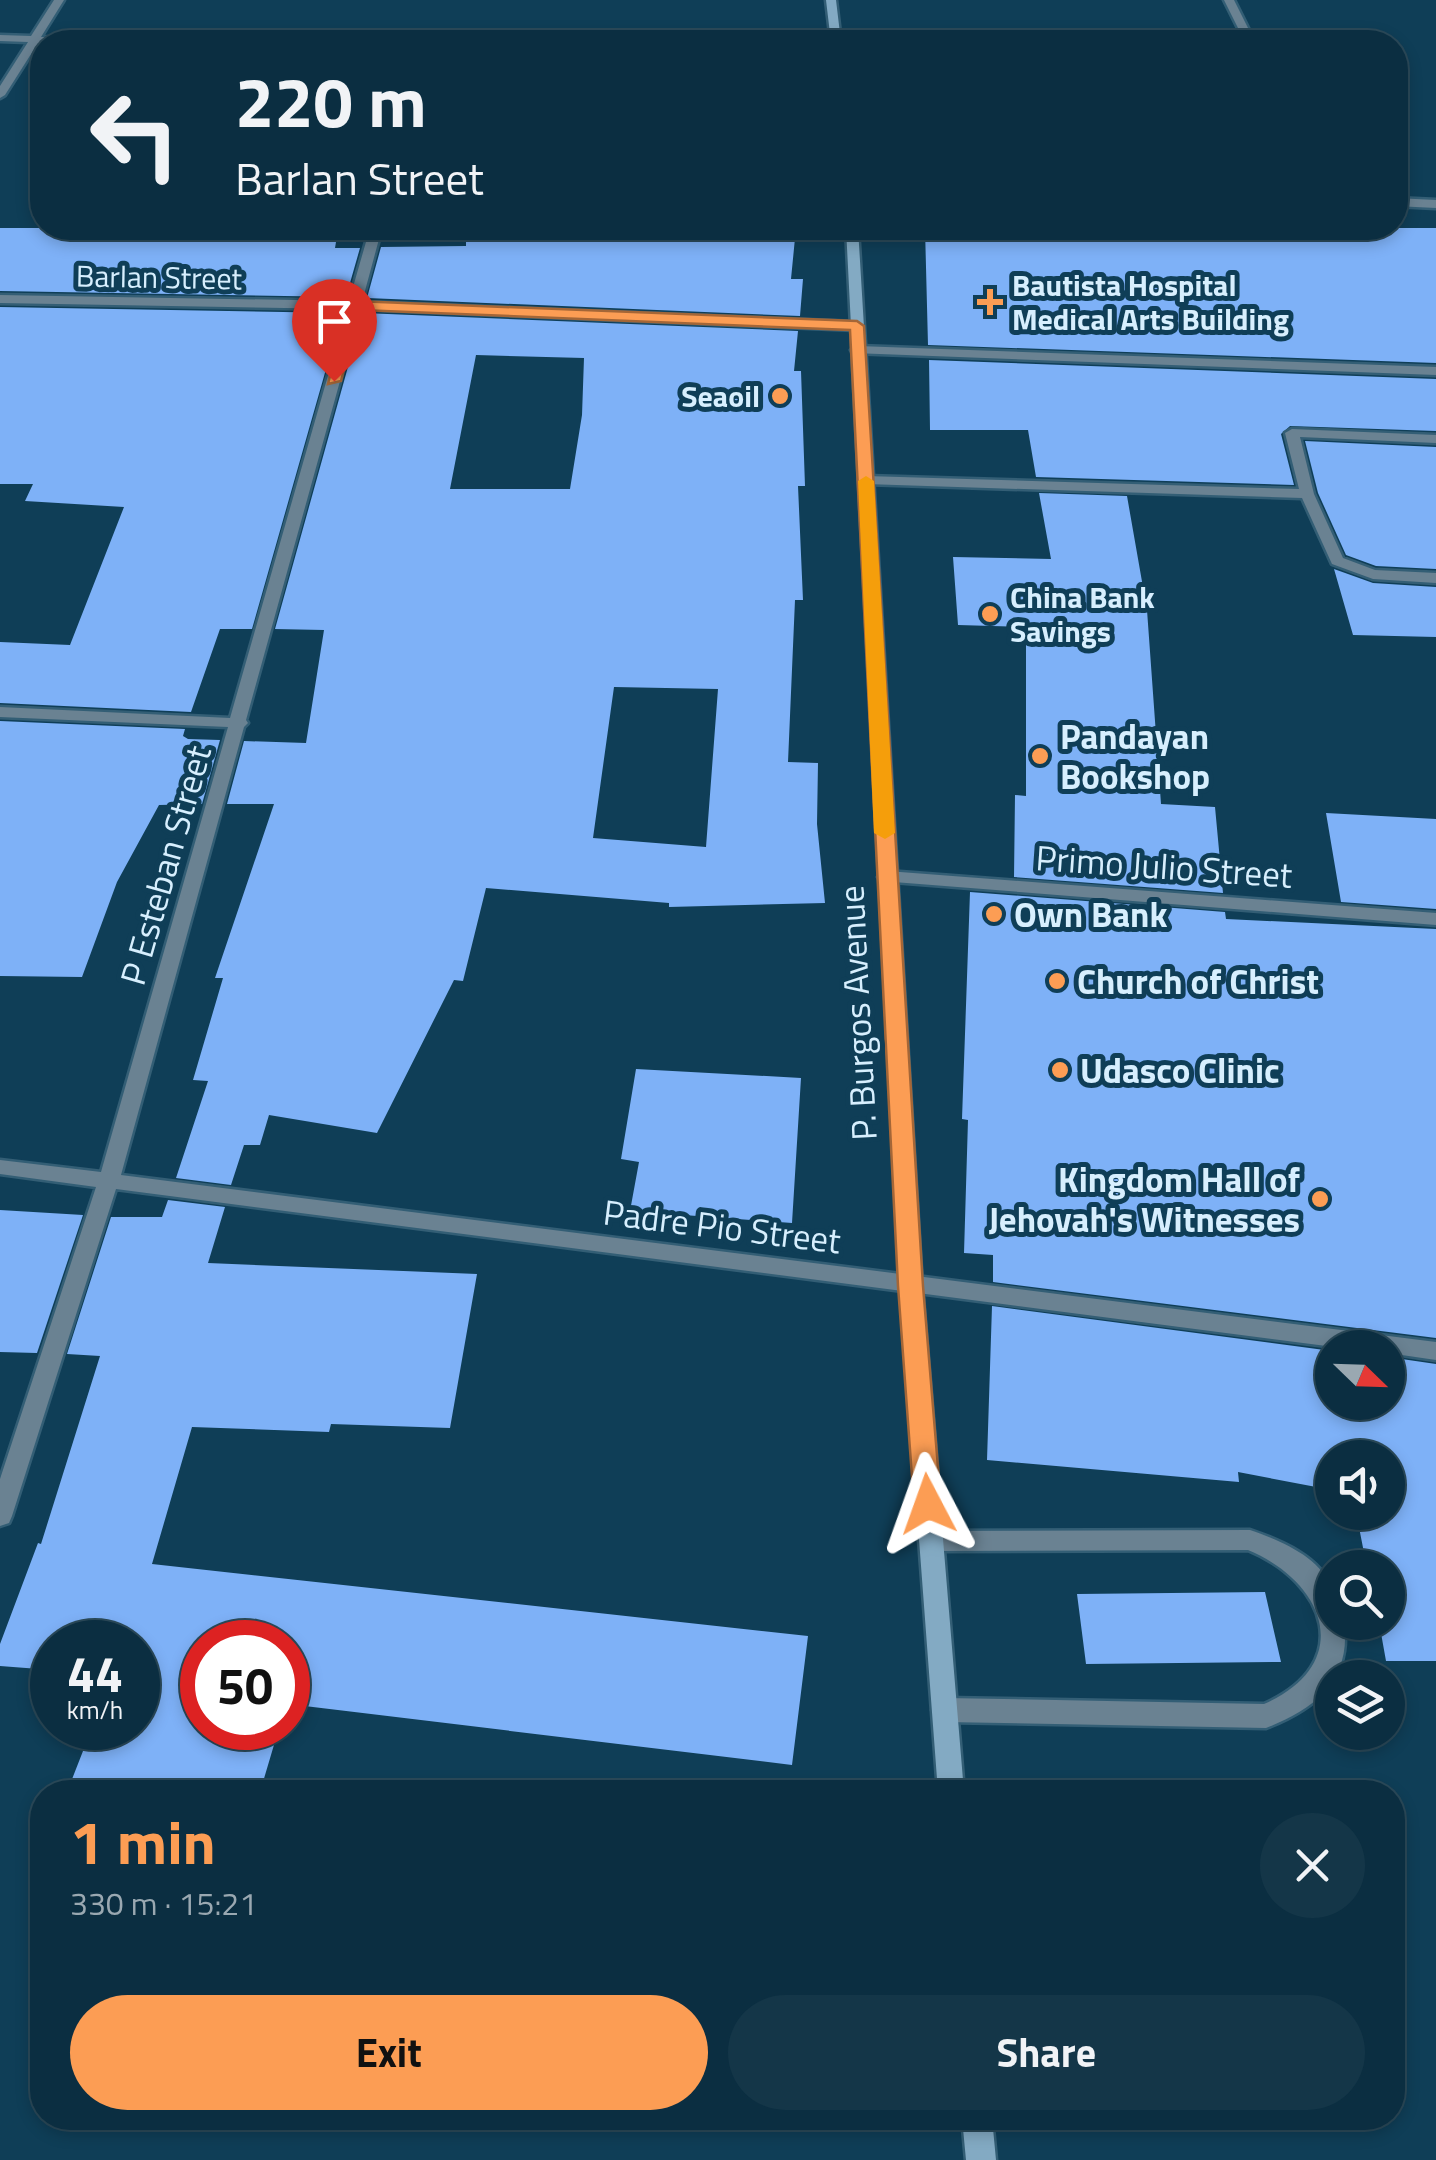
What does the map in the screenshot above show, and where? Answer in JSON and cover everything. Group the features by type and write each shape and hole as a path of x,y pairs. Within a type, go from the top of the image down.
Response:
{"main road":[{"path":"831,0 835,30"},
{"name":"P. Burgos Avenue","path":"853,240 910,1286 951,1780"},
{"path":"978,2130 981,2160"}],"street":[{"path":"40,30 58,0"},
{"path":"1229,0 1244,30"},
{"path":"0,38 30,38"},
{"path":"0,95 30,46"},
{"path":"1408,203 1436,204"},
{"name":"P Esteban Street","path":"0,1516 109,1180 373,240"},
{"name":"Barlan Street","path":"0,299 354,305 857,326"},
{"path":"858,350 1436,371"},
{"path":"1436,439 1292,434 1307,494 1337,561 1373,574 1436,578"},
{"path":"866,480 1307,494"},
{"path":"0,712 240,722"},
{"name":"Primo Julio Street","path":"887,877 1436,919"},
{"name":"Padre Pio Street","path":"0,1168 1436,1350"},
{"path":"930,1540 1250,1540 1287,1553 1301,1564 1326,1595 1334,1642 1325,1675 1290,1710 1266,1716 945,1710"}],"building":[{"path":"0,228 30,228 30,240 317,240 336,242 335,248 360,248 346,297 0,291"},
{"path":"1408,228 1436,228 1436,363 928,345 925,240 1408,240"},
{"path":"466,240 795,240 791,279 803,279 800,316 367,298 381,247 466,246"},
{"path":"0,307 342,313 252,629 220,629 191,712 0,703 0,642 70,645 124,507 25,501 33,484 0,484"},
{"path":"363,313 798,331 794,371 801,371 805,486 798,486 803,600 795,600 788,762 818,763 817,824 825,903 669,907 669,903 486,888 463,981 454,980 377,1133 269,1115 260,1145 244,1145 231,1185 176,1178 208,1081 193,1080 223,978 215,978 274,804 227,804 244,741 306,743 324,630 275,629","holes":["476,355 584,358 582,415 570,489 450,489","614,687 718,689 706,847 593,838"]},
{"path":"929,360 1436,379 1436,431 1290,426 1281,434 1294,485 1036,477 1028,430 930,430"},
{"path":"1305,441 1436,447 1436,569 1376,566 1346,555 1318,493"},
{"path":"1039,493 1127,496 1147,610 1161,804 1215,807 1223,893 1014,877 1015,795 1026,796 1026,627 958,625 953,557 1051,559"},
{"path":"1334,569 1373,583 1436,587 1436,637 1353,635"},
{"path":"0,721 185,729 183,736 188,739 220,740 202,804 159,805 117,882 82,977 0,976"},
{"path":"1326,813 1436,819 1436,909 1341,902"},
{"path":"970,892 1225,912 1226,919 1436,929 1436,1338 1405,1334 1405,1330 1373,1330 993,1282 993,1255 964,1253 968,1120 962,1119"},
{"path":"636,1069 801,1078 792,1223 630,1211 639,1162 621,1159"},
{"path":"168,1200 225,1207 208,1263 477,1274 450,1428 331,1424 329,1432 192,1427 152,1564 808,1636 792,1765 310,1707 310,1620 180,1620 180,1750 272,1750 264,1780 72,1780 83,1750 160,1750 160,1620 30,1620 30,1668 0,1666 0,1644 38,1543 41,1544 100,1356 67,1354 111,1217 162,1217"},
{"path":"0,1210 83,1215 37,1353 0,1352"},
{"path":"992,1306 1315,1349 1315,1420 1405,1420 1405,1359 1436,1364 1436,1661 1386,1660 1382,1640 1405,1640 1405,1550 1363,1550 1360,1530 1405,1530 1405,1440 1315,1440 1315,1487 1238,1472 1239,1482 987,1460"},
{"path":"1265,1592 1281,1662 1086,1664 1077,1594"}],"slow traffic":[{"path":"866,481 885,833"}],"place":[{"name":"Bautista Hospital Medical Arts Building","path":"990,302"},
{"name":"Seaoil","path":"780,396"},
{"name":"China Bank Savings","path":"990,614"},
{"name":"Pandayan Bookshop","path":"1040,756"},
{"name":"Own Bank","path":"994,914"},
{"name":"Church of Christ","path":"1057,981"},
{"name":"Udasco Clinic","path":"1060,1070"},
{"name":"Kingdom Hall of Jehovah's Witnesses","path":"1320,1199"}],"route":[{"path":"334,381 354,305 857,326 910,1286 928,1504"}]}
